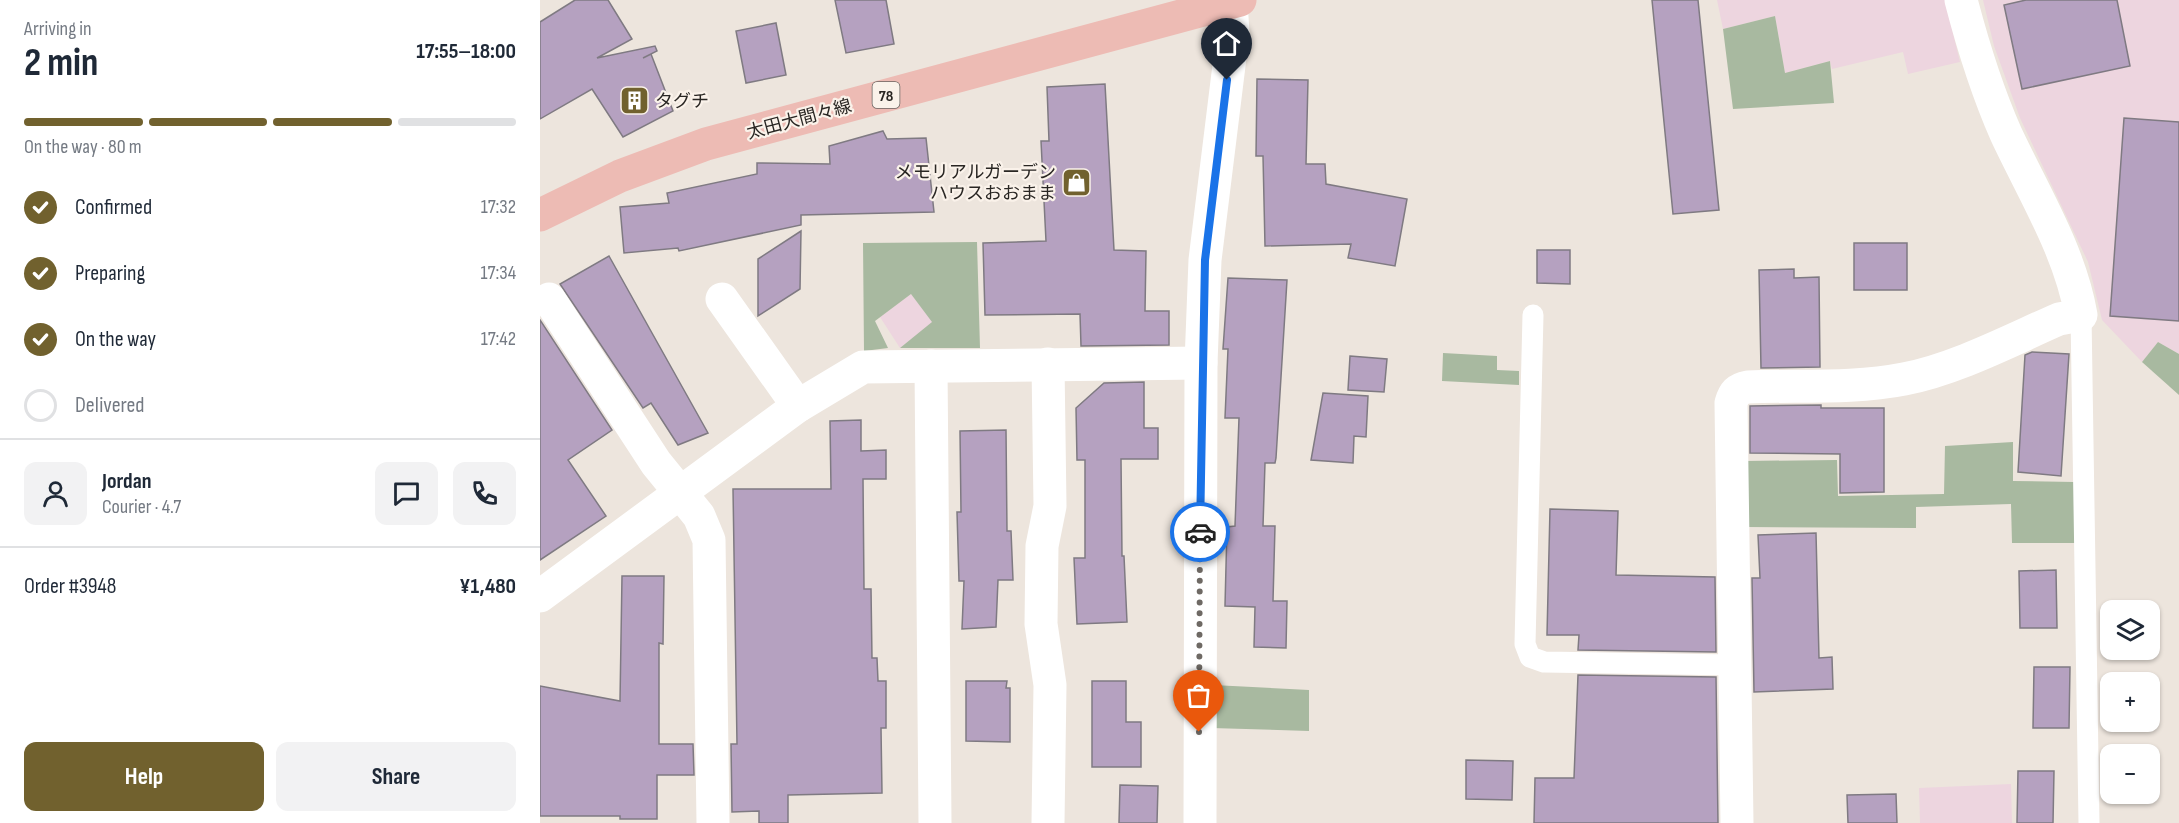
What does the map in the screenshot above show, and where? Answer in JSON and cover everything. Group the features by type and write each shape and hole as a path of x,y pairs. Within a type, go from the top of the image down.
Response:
{"main road":[{"name":"太田大間々線","path":"540,215 620,176 706,144 1236,1"}],"street":[{"path":"1737,823 1731,403 1733,394 1739,389 1748,387 1876,383 1904,379 1934,371 2059,319 2080,315 2076,290 2064,256 1992,99 1961,0"},
{"path":"1200,823 1202,363 1205,260 1236,1"},
{"path":"549,299 656,463 699,516 709,540 713,823"},
{"path":"722,299 798,406"},
{"path":"540,596 798,406 863,367 1202,363"},
{"path":"1048,364 1050,506 1042,546 1041,624 1050,685 1048,823"},
{"path":"931,366 935,823"}],"lane":[{"path":"1533,315 1525,645 1530,657 1544,662 1734,665"},
{"path":"2080,315 2090,823"}],"shaded area":[{"path":"1717,0 1945,0 1960,62 1908,74 1903,52 1832,69 1830,61 1785,73 1775,16 1723,29"},
{"path":"1983,0 2179,0 2179,354 2158,342 2142,362 2102,320 2088,262 2020,118 1994,46"},
{"path":"911,294 933,322 900,348 880,317"},
{"path":"2011,784 2012,823 1920,823 1919,788"}],"green space":[{"path":"1775,16 1785,73 1830,61 1834,103 1733,109 1723,29"},
{"path":"977,242 980,348 900,348 932,322 911,294 875,321 888,348 864,351 863,243"},
{"path":"2158,342 2179,354 2179,395 2142,362"},
{"path":"1443,353 1497,356 1497,370 1519,371 1519,385 1442,381"},
{"path":"2013,442 2013,481 2074,482 2075,543 2012,543 2011,504 1916,507 1916,528 1746,527 1745,461 1837,460 1838,496 1944,494 1945,446"},
{"path":"1213,685 1309,690 1309,731 1211,728"}],"building":[{"path":"575,0 608,0 632,39 597,58 655,46 657,51 651,54 673,111 623,137 592,89 540,119 540,22"},
{"path":"835,0 886,0 894,44 846,53"},
{"path":"1652,0 1698,0 1719,210 1673,214"},
{"path":"2026,0 2117,0 2130,66 2022,89 2004,5"},
{"path":"776,23 786,75 746,83 736,31"},
{"path":"1257,79 1308,80 1306,164 1325,164 1326,184 1407,199 1395,266 1348,258 1351,244 1265,246 1263,156 1256,156"},
{"path":"1105,84 1114,250 1146,251 1145,311 1169,311 1169,345 1081,346 1080,314 985,315 983,243 1046,241 1041,141 1049,141 1047,87"},
{"path":"2124,118 2179,122 2179,321 2110,316"},
{"path":"883,131 887,139 926,138 934,212 801,215 801,225 679,251 678,248 624,253 620,207 669,203 667,193 757,174 757,163 830,164 829,146"},
{"path":"801,231 800,289 758,316 758,259"},
{"path":"1854,243 1907,243 1907,290 1854,290"},
{"path":"1537,250 1570,250 1570,284 1537,283"},
{"path":"609,256 708,433 678,445 651,403 643,408 560,284"},
{"path":"1794,269 1794,278 1819,277 1820,367 1761,368 1759,270"},
{"path":"1228,278 1287,280 1276,458 1275,463 1265,463 1263,526 1275,526 1273,601 1287,601 1286,648 1254,647 1255,607 1225,606 1227,527 1235,526 1239,418 1225,418 1228,349 1223,349"},
{"path":"540,320 612,430 568,460 606,516 540,560"},
{"path":"2032,352 2069,354 2061,476 2018,472 2025,355"},
{"path":"1350,356 1387,359 1384,392 1348,390"},
{"path":"1144,382 1144,428 1158,428 1158,459 1121,459 1122,556 1124,556 1127,622 1077,624 1074,558 1085,558 1085,460 1077,460 1076,408 1104,383"},
{"path":"1323,393 1368,396 1366,437 1354,436 1353,463 1311,460"},
{"path":"1821,405 1821,408 1884,408 1884,492 1840,493 1840,454 1750,453 1750,406"},
{"path":"861,420 861,451 886,450 886,479 863,479 864,589 871,589 872,658 877,658 878,681 886,681 886,728 881,728 882,793 788,795 788,823 759,823 759,811 732,812 731,744 737,744 733,489 831,489 830,421"},
{"path":"1006,430 1007,531 1011,531 1013,580 998,580 996,627 962,629 964,581 959,581 957,512 961,512 960,431"},
{"path":"1550,509 1618,511 1616,575 1715,577 1716,652 1578,650 1579,635 1547,635"},
{"path":"1816,533 1819,658 1832,657 1833,689 1754,692 1752,578 1760,578 1758,535"},
{"path":"2056,570 2057,628 2020,628 2019,571"},
{"path":"622,576 664,576 663,644 659,643 659,744 693,744 694,775 657,775 657,819 620,819 620,816 540,816 540,686 620,701"},
{"path":"2034,667 2070,667 2069,728 2033,728"},
{"path":"1578,675 1716,677 1718,823 1534,823 1535,778 1574,778"},
{"path":"966,681 1007,681 1006,688 1010,688 1010,742 966,741"},
{"path":"1092,681 1126,681 1126,722 1141,722 1141,767 1092,767"},
{"path":"1466,760 1513,761 1512,800 1466,799"},
{"path":"2018,771 2054,771 2053,823 2017,823"},
{"path":"1120,785 1158,786 1157,823 1119,823"},
{"path":"1896,794 1897,823 1848,823 1847,795"}],"way so far":[{"path":"1199,732 1200,532"}],"place":[{"name":"タグチ","path":"634,101"},
{"name":"メモリアルガーデン ハウスおおまま","path":"1077,182"}],"route":[{"path":"1200,532 1205,260 1227,80"}]}
